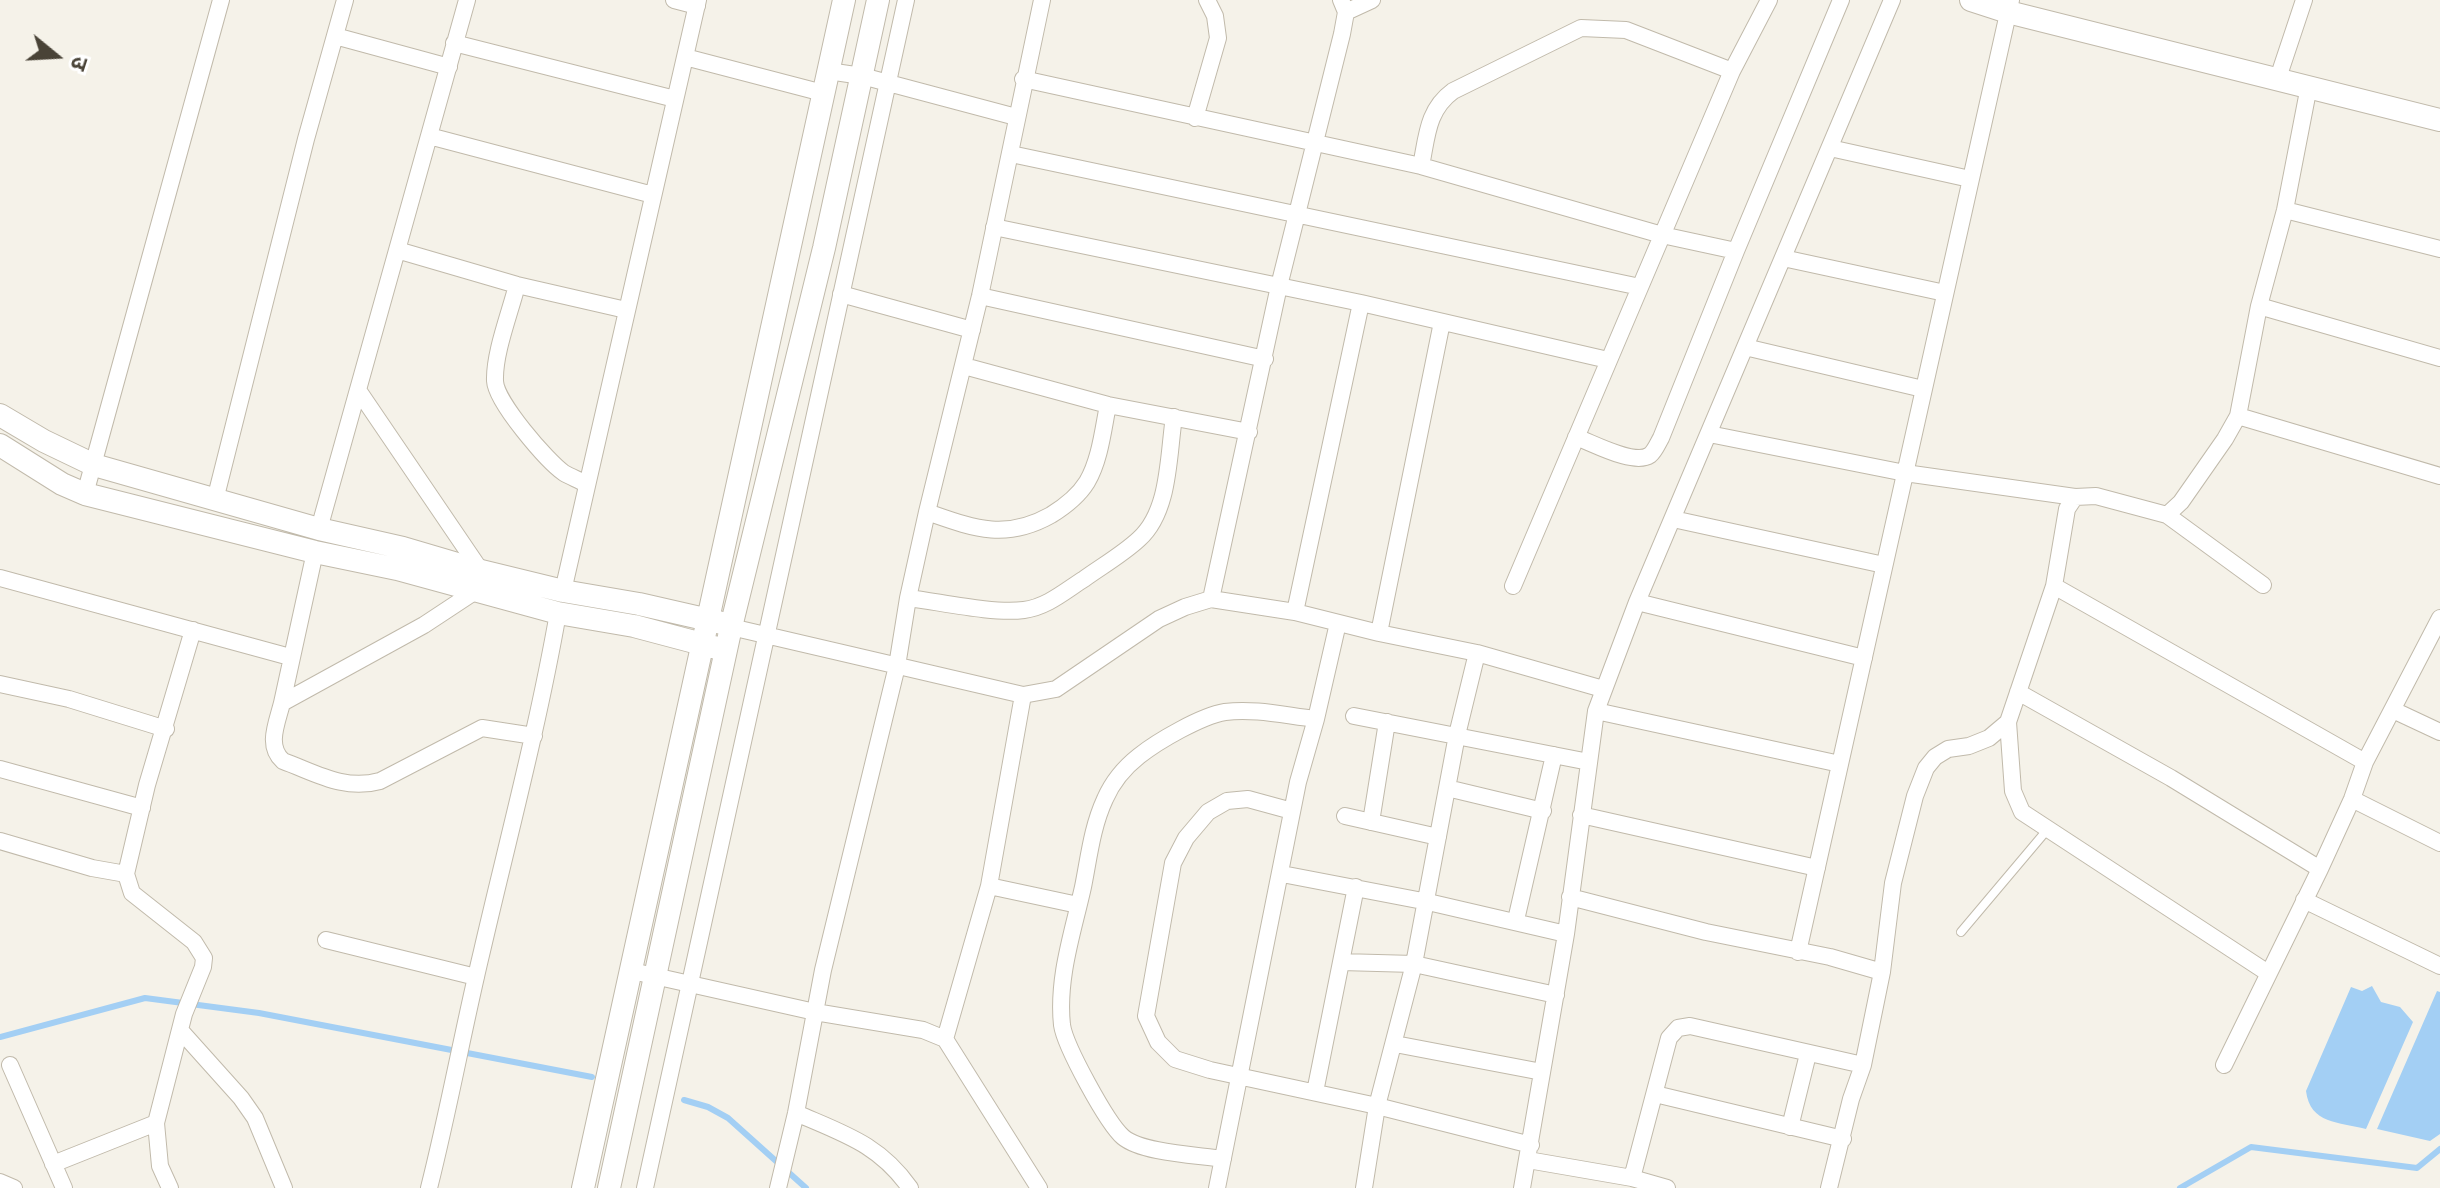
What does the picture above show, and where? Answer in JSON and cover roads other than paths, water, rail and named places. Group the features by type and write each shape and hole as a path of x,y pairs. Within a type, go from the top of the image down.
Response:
{"street":[{"path":"85,494 221,0"},
{"path":"215,500 306,139 345,0"},
{"path":"467,0 317,541 273,744 276,754 283,761 347,785 364,785 380,781 482,728 534,736"},
{"path":"429,1188 450,1104 467,1013 534,736 586,484 698,3 674,0"},
{"path":"583,1188 844,0"},
{"path":"609,1188 731,627 824,248 878,0"},
{"path":"645,1188 906,0"},
{"path":"779,1183 815,1012 897,666 927,512 980,296 1011,154 1023,79 1042,0"},
{"path":"1195,118 1218,38 1215,16 1207,0"},
{"path":"1211,599 1344,6 1372,0"},
{"path":"1513,586 1732,71 1769,0"},
{"path":"1576,437 1628,457 1640,459 1652,454 1841,0"},
{"path":"1522,1188 1566,934 1596,711 1637,602 1892,0"},
{"path":"1971,0 2009,6 2440,120"},
{"path":"2278,78 2304,0"},
{"path":"1798,952 2009,6"},
{"path":"1421,166 1432,117 1439,102 1453,91 1581,28 1626,30 1732,71"},
{"path":"335,36 449,67"},
{"path":"454,43 675,99"},
{"path":"685,57 823,93"},
{"path":"828,71 862,76 1016,117"},
{"path":"1023,79 1421,166 1662,235 1736,251"},
{"path":"2167,515 2181,502 2238,416 2259,306 2285,210 2309,86"},
{"path":"429,136 653,195"},
{"path":"1830,148 1970,179"},
{"path":"1011,154 1640,287"},
{"path":"2285,210 2440,249"},
{"path":"994,227 1361,303 1608,360"},
{"path":"397,250 517,285 626,310"},
{"path":"1783,258 1945,293"},
{"path":"517,285 496,367 495,384 503,402 549,459 565,473 586,484"},
{"path":"841,294 972,330"},
{"path":"980,296 1265,359"},
{"path":"1295,612 1361,303"},
{"path":"2259,306 2440,358"},
{"path":"1379,633 1442,322"},
{"path":"1745,347 1923,389"},
{"path":"964,366 1108,405 1249,432"},
{"path":"358,390 478,582"},
{"path":"927,512 968,526 995,531 1014,531 1047,517 1074,498 1087,482 1096,460 1108,405"},
{"path":"0,415 94,465 215,500 397,569 478,582 560,602 726,652"},
{"path":"2238,416 2440,476"},
{"path":"908,598 1025,610 1045,604 1064,592 1138,540 1150,527 1163,491 1174,417"},
{"path":"1709,434 1905,473 2075,497 2096,496 2167,515 2263,585"},
{"path":"0,445 62,484 85,494 317,541"},
{"path":"2075,497 2067,509 2054,586 2008,722 2016,804 2028,818 2268,973"},
{"path":"1673,519 1884,565"},
{"path":"0,578 290,657"},
{"path":"282,703 424,625 478,582"},
{"path":"2054,586 2365,762"},
{"path":"560,602 709,619 731,627 1023,695 1056,689 1159,619 1211,599 1295,612 1477,653 1603,689"},
{"path":"1637,602 1864,658"},
{"path":"2224,1065 2320,869 2365,762 2440,618"},
{"path":"1217,1188 1282,874 1292,811 1338,623"},
{"path":"170,1188 160,1166 156,1123 182,1022 204,958 194,942 132,893 126,874 193,630"},
{"path":"1364,1188 1377,1106 1395,1044 1428,902 1457,735 1477,653"},
{"path":"0,684 69,699 166,729"},
{"path":"2018,692 2171,778 2320,869"},
{"path":"945,1039 989,886 1023,695"},
{"path":"2393,710 2440,732"},
{"path":"1596,711 1840,764"},
{"path":"1223,1159 1138,1145 1123,1138 1080,1069 1063,1029 1062,992 1091,840 1105,797 1121,773 1139,756 1188,727 1222,712 1316,719"},
{"path":"1354,716 1589,762"},
{"path":"1371,822 1387,722"},
{"path":"1829,1188 1851,1099 1863,1065 1882,972 1893,883 1915,796 1926,768 1935,757 1948,749 1969,746 1989,738 2008,722"},
{"path":"1516,920 1554,755"},
{"path":"0,769 142,808"},
{"path":"1447,788 1543,811"},
{"path":"1292,811 1248,799 1227,801 1208,812 1186,838 1173,863 1146,1016 1158,1042 1175,1059 1239,1077 1377,1106 1530,1152 1667,1188"},
{"path":"2352,799 2440,843"},
{"path":"1581,815 1817,868"},
{"path":"1345,816 1438,837"},
{"path":"0,841 92,868 126,874"},
{"path":"1282,874 1516,920 1566,934"},
{"path":"989,886 1078,905"},
{"path":"1315,1092 1356,887"},
{"path":"1570,897 1706,932 1830,957 1882,972"},
{"path":"2304,900 2440,966"},
{"path":"326,940 476,977"},
{"path":"1341,962 1414,964 1556,995"},
{"path":"632,971 815,1012 923,1030 945,1039 1039,1188"},
{"path":"182,1022 255,1118 284,1188"},
{"path":"1632,1178 1669,1038 1678,1028 1690,1026 1863,1065"},
{"path":"1395,1044 1542,1072"},
{"path":"1790,1127 1808,1054"},
{"path":"10,1065 64,1188"},
{"path":"1655,1094 1843,1139"},
{"path":"796,1113 883,1155 910,1188"},
{"path":"53,1164 156,1123"},
{"path":"0,1182 14,1188"}],"lane":[{"path":"1961,932 2047,830"}],"water":[{"path":"2372,986 2381,1002 2400,1007 2413,1022 2366,1129 2320,1116 2313,1110 2306,1091 2351,987 2362,991"},
{"path":"2437,991 2440,992 2440,1134 2430,1141 2377,1129"}],"waterway":[{"path":"0,1037 145,998 259,1013 592,1077"},
{"path":"684,1100 708,1107 728,1118 806,1188"},
{"path":"2180,1188 2251,1147 2417,1168 2440,1149"}]}
